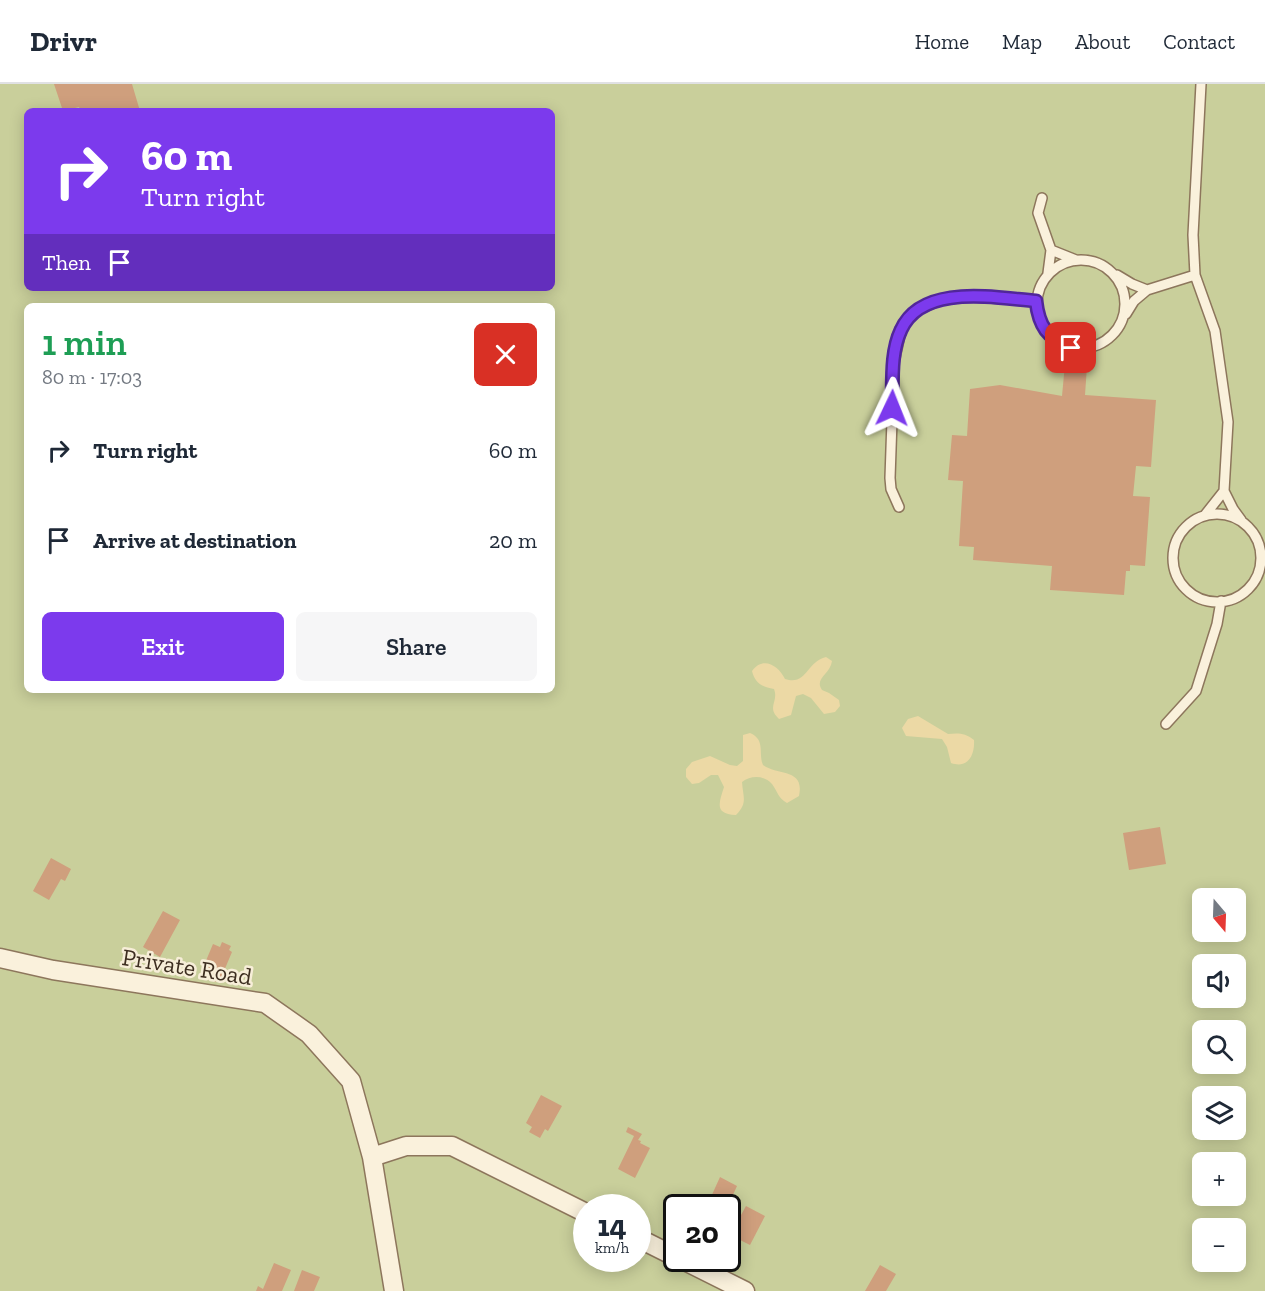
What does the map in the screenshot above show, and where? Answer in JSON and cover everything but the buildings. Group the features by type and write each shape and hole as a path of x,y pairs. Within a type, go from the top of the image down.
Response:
{"street":[{"name":"Private Road","path":"0,958 53,970 265,1003 309,1034 351,1081 372,1157 394,1291"},
{"path":"372,1157 406,1146 452,1146 573,1206"},
{"path":"706,1272 744,1291"}],"lane":[{"path":"1201,84 1193,235 1195,275 1215,331 1228,422 1224,491 1233,509 1258,540 1262,555 1260,570 1253,584 1242,595 1228,601 1210,602 1195,597 1183,587 1176,573 1173,558 1175,543 1187,526 1205,514 1224,491"},
{"path":"1042,198 1038,213 1051,250 1048,273"},
{"path":"1051,250 1076,260"},
{"path":"1147,290 1132,284 1100,263 1091,260 1076,260 1061,264 1048,273 1040,286 1036,301 1038,316 1044,330 1056,341 1071,348 1092,347 1107,341 1118,330 1134,301 1147,290 1195,275"},
{"path":"1113,272 1122,285 1126,300 1125,316"},
{"path":"899,507 890,483 894,362 901,330 908,319 919,309 946,298 962,296 1036,301"},
{"path":"1205,514 1230,515 1243,522"},
{"path":"1166,724 1196,691 1217,624 1221,601"}],"green space":[{"path":"0,84 1265,84 1265,1291 0,1291"}],"sand":[{"path":"826,657 832,661 831,666 821,679 820,686 822,690 839,700 840,706 835,712 824,714 811,698 803,694 796,696 791,715 779,719 773,711 774,689 760,684 752,671 756,666 765,663 774,666 785,679 798,679 819,660"},
{"path":"918,716 948,734 962,734 974,740 972,755 969,759 962,764 951,763 947,747 942,739 906,736 902,728 908,719"},
{"path":"750,733 760,743 763,765 794,777 800,787 799,796 787,803 769,781 757,777 749,778 742,782 744,800 742,807 736,815 729,814 720,807 724,787 718,775 711,775 699,783 692,784 686,777 686,769 692,762 710,756 737,766 743,761 743,735"}],"route":[{"path":"892,408 894,362 901,330 908,319 919,309 933,302 962,296 1036,301 1038,316 1044,330 1056,341 1071,348"}]}
